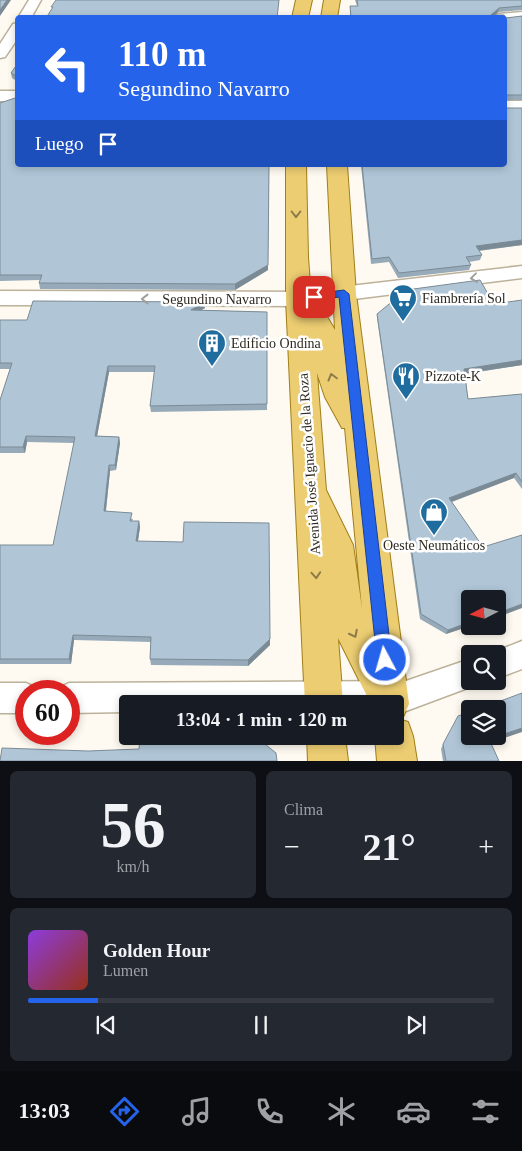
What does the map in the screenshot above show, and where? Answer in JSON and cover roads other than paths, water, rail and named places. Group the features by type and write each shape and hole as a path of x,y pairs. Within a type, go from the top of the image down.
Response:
{"main road":[{"path":"301,15 304,0"},
{"path":"330,15 332,0"},
{"name":"Avenida José Ignacio de la Roza","path":"296,167 298,299 324,695"},
{"path":"337,167 344,294 388,695"},
{"path":"298,299 314,313 323,329 333,382 360,436"},
{"path":"310,488 337,545 343,603 350,627 386,695"},
{"path":"327,745 328,761"},
{"path":"395,745 397,761"}],"street":[{"path":"26,15 36,0"},
{"path":"507,17 522,16"},
{"path":"0,54 15,32"},
{"path":"0,96 15,96"},
{"path":"507,106 522,106"},
{"name":"Segundino Navarro","path":"0,298 298,299 522,272"},
{"path":"506,661 522,655"},
{"path":"404,696 461,676"},
{"path":"0,698 15,698"},
{"path":"80,698 119,699"}],"place":[{"name":"Fiambrería Sol","path":"403,322"},
{"name":"Edificio Ondina","path":"212,367"},
{"name":"Pizzote-K","path":"406,400"},
{"name":"Oeste Neumáticos","path":"434,536"}]}
